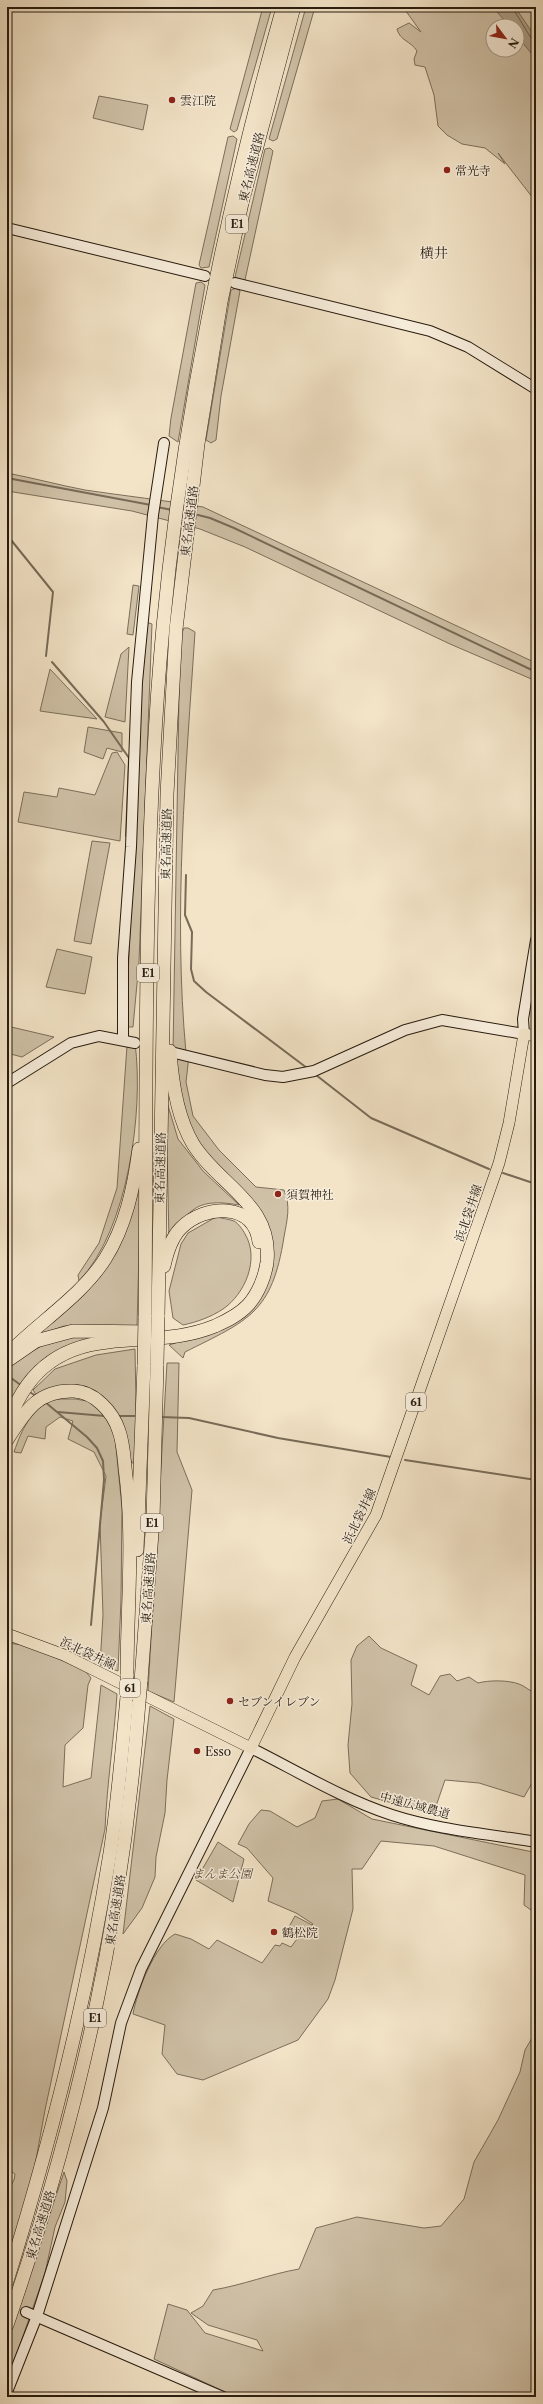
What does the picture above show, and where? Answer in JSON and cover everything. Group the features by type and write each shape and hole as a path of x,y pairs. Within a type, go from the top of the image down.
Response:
{"highway":[{"name":"東名高速道路","path":"151,1365 145,1318 146,1098 152,794 192,443 211,299 243,151 283,7"},
{"name":"東名高速道路","path":"192,443 242,203 294,7"},
{"name":"東名高速道路","path":"7,2325 60,2159 86,2057 105,1968 128,1820 139,1512 151,1365 158,1317 159,1295 170,628"},
{"path":"7,1427 13,1407 25,1387 51,1360 86,1346 109,1341 171,1339 229,1320 247,1306 262,1282 266,1269 268,1253 263,1224 247,1201 200,1155 188,1134 177,1105 170,1058 165,894"},
{"path":"7,1355 90,1278 105,1260 117,1237 131,1193 146,1098"},
{"path":"7,1362 36,1341 73,1331 172,1332 206,1323 225,1314 242,1300 256,1280 261,1253 255,1228 238,1214 228,1211 208,1212 195,1218 182,1227 172,1240 166,1257 159,1295"},
{"path":"7,1440 32,1404 44,1396 59,1391 76,1391 93,1398 107,1409 119,1430 124,1459 129,1517 132,1678"},
{"name":"東名高速道路","path":"7,2281 36,2189 70,2056 89,1969 110,1852 133,1700"}],"main road":[{"path":"524,1034 536,1036"},
{"name":"浜北袋井線","path":"7,1634 64,1655 252,1748 295,1657 359,1547 383,1498 499,1163 509,1123 524,1034"}],"street":[{"path":"7,228 204,276"},
{"path":"235,283 430,331 468,347 536,389"},
{"path":"123,1040 124,958 131,847 136,682 153,515 164,443"},
{"path":"175,1053 265,1075 283,1077 314,1072 405,1030 442,1020 524,1034 523,1018 536,940"},
{"path":"7,1083 71,1043 99,1036 135,1043"},
{"path":"7,2392 37,2316 103,2108 121,2023 129,1998 141,1969 252,1748"},
{"name":"中遠広域農道","path":"252,1748 366,1805 393,1815 441,1826 536,1842"},
{"path":"26,2312 223,2397"}],"green space":[{"path":"263,7 272,7 237,130 234,132 230,129"},
{"path":"306,7 315,7 277,139 273,141 269,139"},
{"path":"403,7 536,7 536,202 498,153 505,164 485,148 462,144 447,135 438,126 434,95 425,67 415,65 414,59 417,51 398,33 397,29 409,23 421,32"},
{"path":"99,96 148,105 143,130 93,118"},
{"path":"233,136 237,139 209,267 201,268 199,265 228,137"},
{"path":"270,148 273,151 245,280 243,281 235,277 265,149"},
{"path":"201,282 205,285 178,442 169,436 171,418 196,283"},
{"path":"236,288 240,291 221,396 216,440 211,443 206,440 231,290"},
{"path":"7,473 85,490 203,507 536,663 536,681 450,644 245,547 200,529 132,511 7,491"},
{"path":"133,585 139,586 133,635 127,634"},
{"path":"143,621 152,624 139,962 133,1027 126,1027"},
{"path":"184,628 188,628 195,632 182,842 181,948 182,1000 186,1053 173,1052 180,638"},
{"path":"129,647 125,722 105,717 121,654"},
{"path":"50,669 97,719 40,711"},
{"path":"88,727 122,733 122,752 107,748 103,759 84,752"},
{"path":"117,752 125,765 120,841 18,822 24,792 57,797 59,788 95,795 112,753"},
{"path":"92,841 110,843 91,944 74,941"},
{"path":"57,949 92,957 85,994 46,987"},
{"path":"7,1026 54,1037 22,1057 7,1053"},
{"path":"135,1043 137,1102 129,1168 121,1201 110,1232 96,1259 79,1281 78,1275 99,1243 117,1188 127,1046"},
{"path":"170,1054 189,1056 186,1082 193,1116 219,1150 256,1187 284,1190 288,1207 279,1262 272,1283 264,1298 254,1311 241,1322 185,1352 183,1358 169,1345 204,1334 257,1298 266,1229 225,1179 183,1120"},
{"path":"166,1099 178,1139 203,1171 239,1205 214,1203 205,1204 196,1208 183,1220 169,1241"},
{"path":"141,1180 137,1326 64,1326 33,1337 107,1266"},
{"path":"216,1217 234,1221 244,1232 251,1254 248,1275 238,1294 223,1309 204,1319 183,1325 173,1318 169,1291 181,1244 188,1233"},
{"path":"79,1335 139,1337 76,1343 7,1411 7,1366 51,1341"},
{"path":"135,1349 137,1462 132,1463 116,1426 102,1402 76,1391 39,1399 33,1390 55,1369 96,1355"},
{"path":"167,1363 179,1363 177,1452 192,1490 174,1702 148,1691"},
{"path":"50,1399 76,1399 101,1404 115,1438 122,1508 121,1600 118,1671 100,1665 103,1615 100,1523 106,1476 94,1452 68,1439 73,1421 60,1417 46,1427 45,1439 28,1436 21,1453 14,1452 20,1435 32,1416"},
{"path":"369,1636 381,1648 417,1665 411,1685 429,1695 440,1676 450,1674 457,1681 469,1677 478,1683 488,1681 510,1682 521,1685 536,1693 536,1776 524,1797 479,1783 445,1780 435,1809 417,1810 371,1797 350,1773 348,1745 352,1704 351,1660 357,1646"},
{"path":"7,1643 32,1646 86,1672 91,1678 88,1685 83,1728 65,1745 63,1787 91,1778 101,1685 117,1694 105,1829 45,2110 31,2187 7,2258 7,2192 14,2180 15,2174 7,2168"},
{"path":"150,1706 174,1719 165,1813 156,1857 155,1877 142,1908 123,1934"},
{"path":"338,1799 372,1819 533,1852 536,1858 536,1902 531,1910 524,1905 525,1875 434,1846 381,1841 362,1869 352,1869 353,1909 335,1980 328,1999 298,2040 203,2080 177,2074 162,2054 165,2025 133,2014 138,1994 154,1958 167,1940 175,1934 191,1939 209,1949 217,1940 262,1963 275,1945 280,1946 282,1943 291,1947 297,1939 286,1932 295,1916 312,1925 313,1924 296,1913 268,1901 273,1878 247,1848 238,1844 249,1824 261,1810 270,1811 297,1827 315,1818 322,1801"},
{"name":"まんま公園","path":"218,1842 244,1859 233,1902 196,1880"},
{"path":"536,2031 536,2397 236,2397 154,2359 168,2304 187,2310 205,2333 263,2351 257,2340 208,2325 191,2313 203,2306 213,2290 299,2269 316,2228 357,2217 424,2228 441,2226 464,2199 474,2162 498,2120 520,2072 525,2050"},
{"path":"64,2172 67,2181 65,2202 55,2227 45,2273 7,2382 7,2342"}],"water":[{"path":"493,7 515,7 522,18 502,18"},
{"path":"525,22 536,38 536,59 525,46"}],"waterway":[{"path":"7,478 151,505"},
{"path":"157,507 172,510"},
{"path":"194,514 210,518 234,528 536,672"},
{"path":"7,535 53,592 46,656"},
{"path":"52,662 104,722 129,758 126,836"},
{"path":"186,875 185,915 192,932 191,969 194,981 206,992 307,1068"},
{"path":"316,1075 371,1118 489,1169"},
{"path":"503,1173 536,1184"},
{"path":"7,1375 22,1386"},
{"path":"28,1391 36,1396"},
{"path":"45,1402 87,1437 97,1448 103,1461 104,1480 91,1625"},
{"path":"58,1412 105,1416"},
{"path":"117,1416 137,1416"},
{"path":"161,1417 189,1418 278,1438 391,1457"},
{"path":"405,1460 536,1480"}],"place":[{"name":"雲江院","path":"172,100"},
{"name":"常光寺","path":"447,170"},
{"name":"須賀神社","path":"278,1194"},
{"name":"セブンイレブン","path":"230,1701"},
{"name":"Esso","path":"197,1751"},
{"name":"鶴松院","path":"274,1932"}],"district":[{"name":"横井","path":"434,253"}]}
